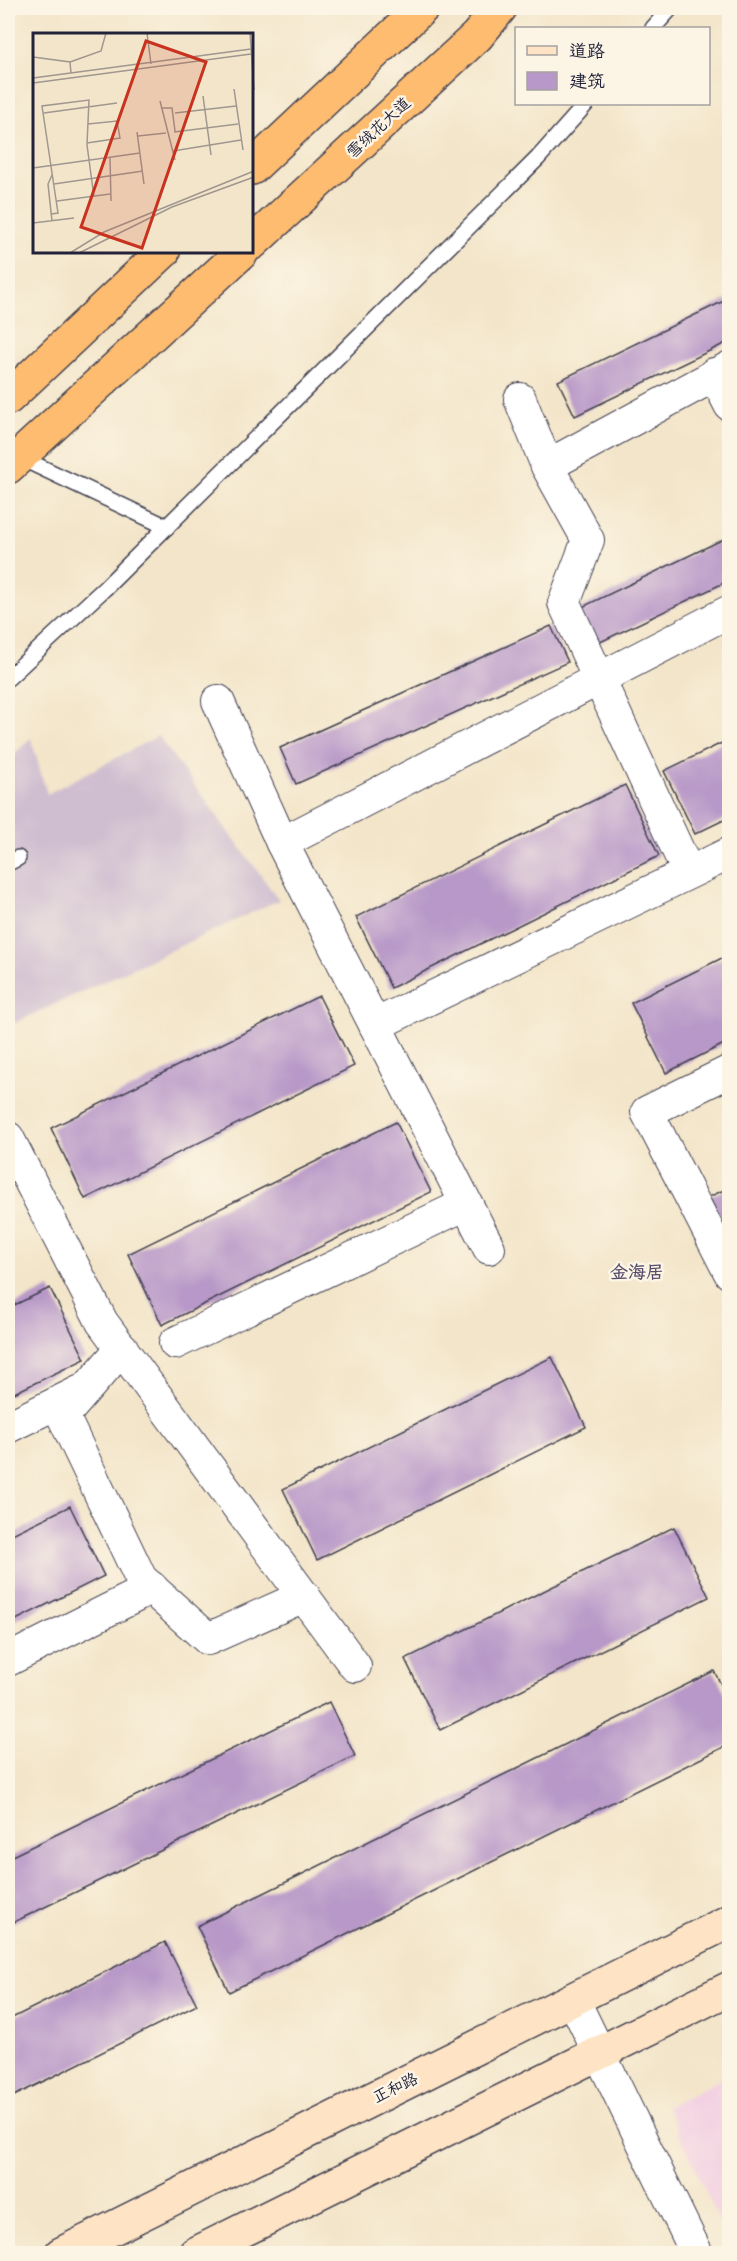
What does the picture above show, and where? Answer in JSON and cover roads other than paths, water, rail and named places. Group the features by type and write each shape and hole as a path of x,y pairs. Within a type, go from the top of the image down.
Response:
{"highway":[{"path":"254,166 422,8"},
{"name":"雪绒花大道","path":"254,241 477,36 500,8"},
{"path":"8,398 161,254"},
{"path":"13,462 240,254"}],"main road":[{"name":"正和路","path":"61,2253 729,1921"},
{"path":"195,2253 729,1988"}],"street":[{"path":"547,466 722,370 729,405"},
{"path":"520,399 547,466 588,540 564,603 688,872"},
{"path":"282,843 729,610"},
{"path":"218,701 282,843 489,1248"},
{"path":"375,1025 729,852"},
{"path":"729,1071 647,1112 729,1273"},
{"path":"8,1138 18,1183 102,1322 355,1666"},
{"path":"176,1343 466,1204"},
{"path":"122,1348 63,1416 141,1578 208,1639 304,1596"},
{"path":"8,1427 88,1388"},
{"path":"8,1660 152,1588"},
{"path":"573,1999 697,2253"}],"lane":[{"path":"654,27 671,8"},
{"path":"8,678 167,527 538,158 585,105"},
{"path":"13,462 167,527"}],"district":[{"name":"金海居","path":"637,1272"}]}
